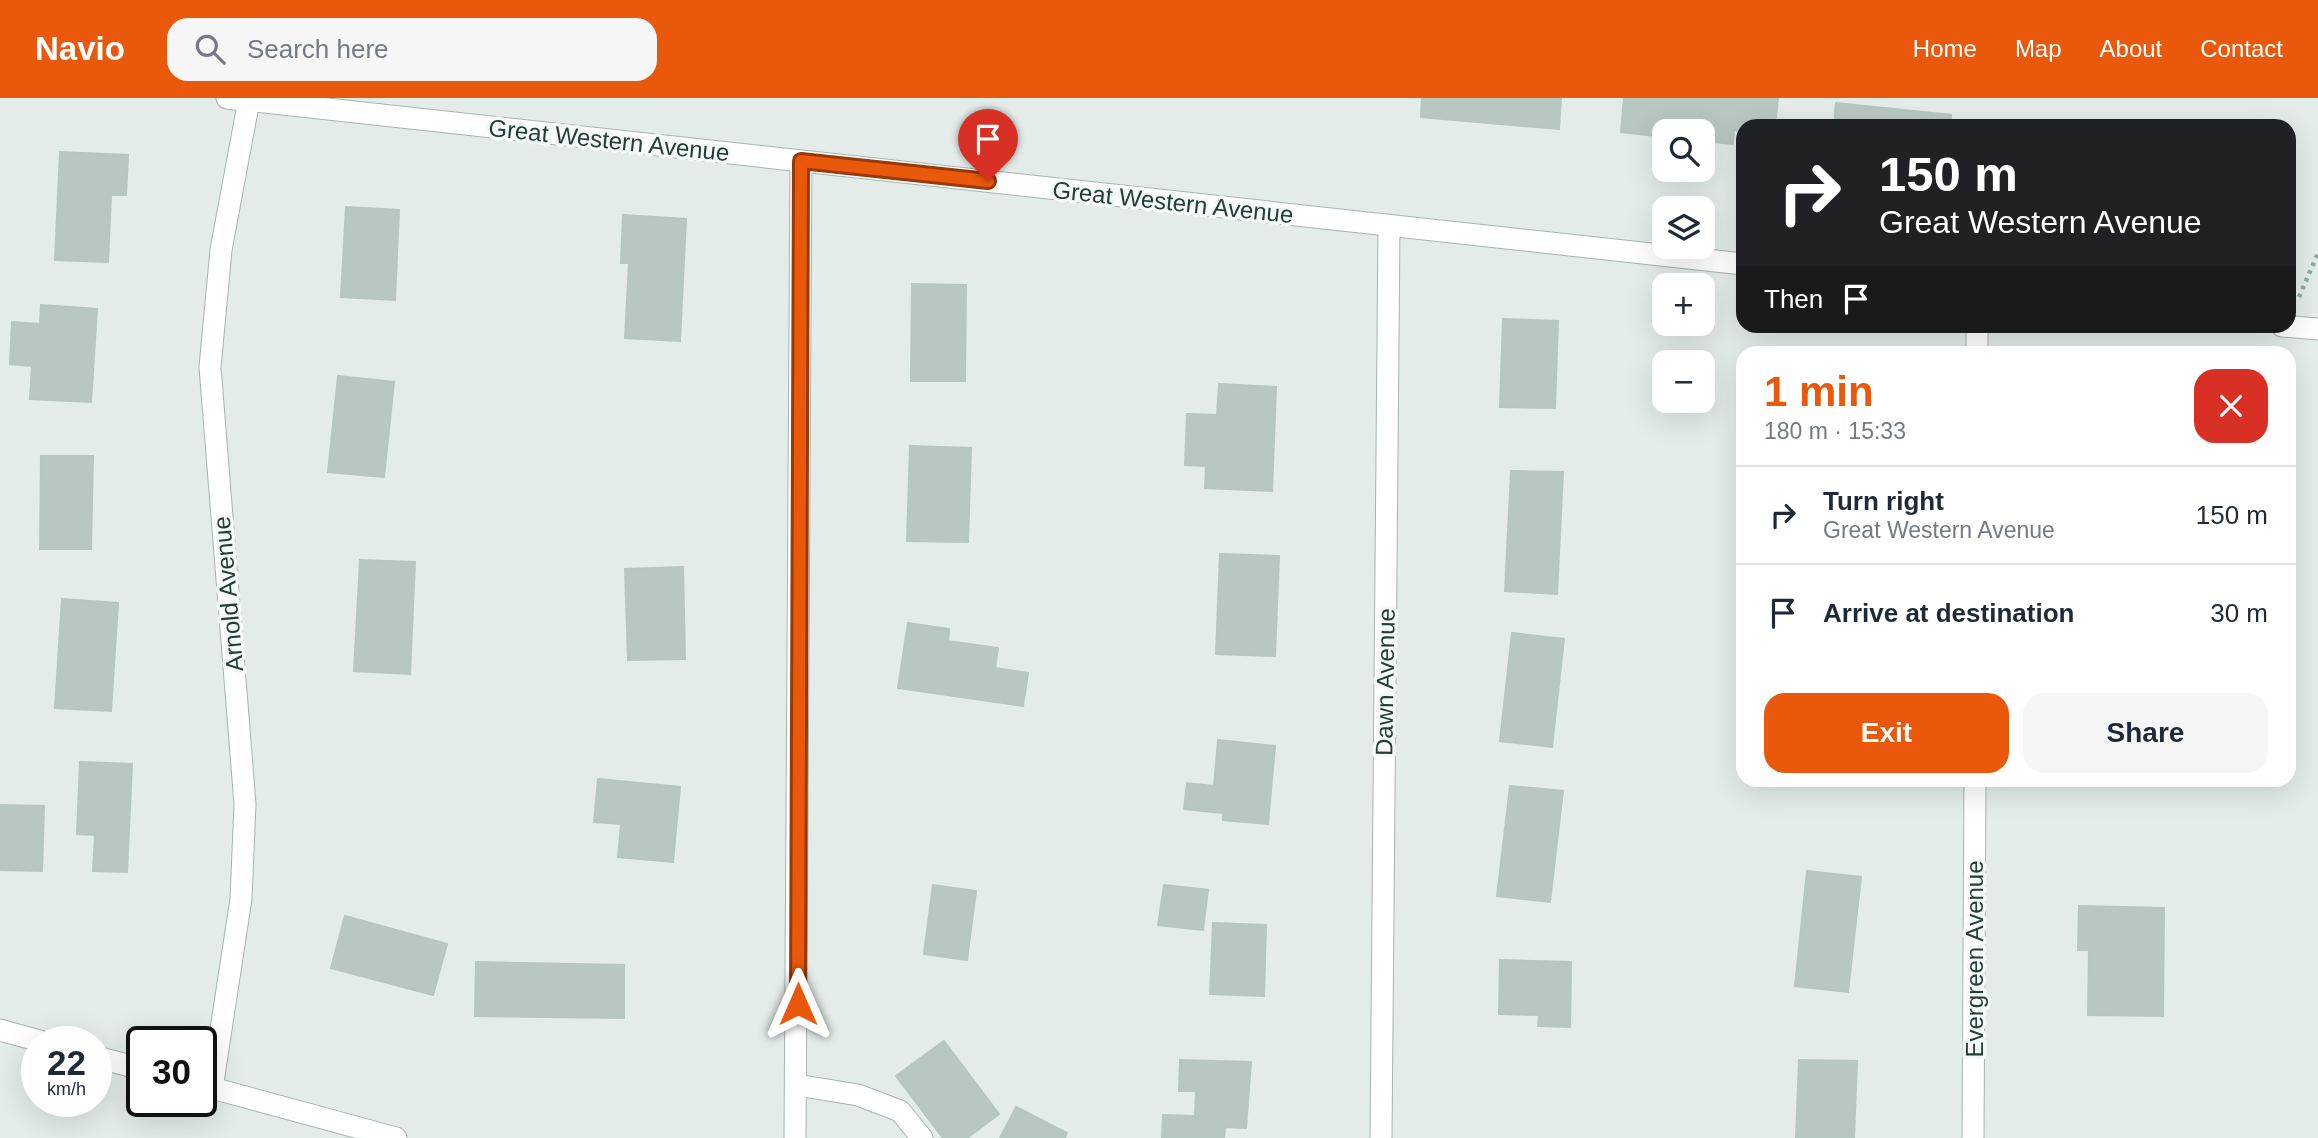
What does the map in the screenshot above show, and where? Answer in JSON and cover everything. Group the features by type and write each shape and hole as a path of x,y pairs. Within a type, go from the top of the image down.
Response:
{"street":[{"name":"Great Western Avenue","path":"227,98 1736,263"},
{"name":"Arnold Avenue","path":"217,1032 241,899 245,804 238,698 212,427 210,367 221,250 249,100"},
{"path":"795,1138 801,161"},
{"name":"Dawn Avenue","path":"1381,1138 1389,225"},
{"path":"2296,327 2318,329"},
{"name":"Evergreen Avenue","path":"1973,1138 1975,787"},
{"path":"0,1030 21,1036"},
{"path":"797,1085 858,1095 900,1111 922,1138"},
{"path":"217,1090 396,1138"}],"path":[{"path":"2296,301 2318,253"}],"building":[{"path":"1422,98 1561,98 1559,129 1421,117"},
{"path":"1624,98 1778,98 1776,119 1736,119 1733,144 1715,142 1715,119 1652,119 1652,136 1621,132"},
{"path":"1836,103 1951,115 1951,119 1835,119"},
{"path":"60,152 128,155 126,195 111,195 108,262 55,260"},
{"path":"346,207 399,210 395,300 341,297"},
{"path":"623,215 686,219 680,341 625,338 629,263 621,263"},
{"path":"912,284 966,285 965,381 911,381"},
{"path":"41,305 97,309 91,402 30,399 32,366 10,364 12,322 40,324"},
{"path":"1503,319 1558,321 1555,408 1500,407"},
{"path":"338,376 394,382 384,477 328,472"},
{"path":"1219,384 1276,387 1272,491 1205,488 1206,466 1185,465 1187,414 1217,415"},
{"path":"910,446 971,448 968,542 907,541"},
{"path":"41,456 93,456 91,549 40,549"},
{"path":"1511,471 1563,472 1557,594 1505,591"},
{"path":"1220,554 1279,556 1275,656 1216,654"},
{"path":"360,560 415,562 410,674 354,671"},
{"path":"683,567 685,659 628,660 625,569"},
{"path":"62,599 118,603 111,711 55,708"},
{"path":"908,623 949,629 948,641 998,648 995,668 1028,673 1023,706 898,688"},
{"path":"1512,633 1564,639 1552,747 1500,741"},
{"path":"1218,740 1275,746 1268,824 1223,820 1223,813 1184,809 1187,783 1214,786"},
{"path":"80,762 132,764 127,872 93,871 95,835 77,834"},
{"path":"598,779 680,787 673,862 618,857 621,824 594,822"},
{"path":"1510,786 1563,791 1550,902 1497,896"},
{"path":"0,805 44,806 42,871 0,870"},
{"path":"1807,871 1861,877 1848,992 1795,986"},
{"path":"933,885 976,891 967,960 924,954"},
{"path":"1164,885 1208,890 1203,930 1158,925"},
{"path":"2079,906 2164,908 2163,1016 2088,1015 2089,950 2078,950"},
{"path":"345,916 447,944 433,995 331,968"},
{"path":"1213,923 1266,925 1264,996 1210,994"},
{"path":"1500,960 1571,962 1570,1027 1538,1026 1539,1015 1499,1014"},
{"path":"476,962 624,965 624,1018 475,1016"},
{"path":"944,1041 999,1114 967,1138 943,1138 896,1076"},
{"path":"1180,1060 1251,1062 1246,1128 1225,1127 1224,1138 1162,1138 1163,1115 1195,1116 1196,1091 1179,1091"},
{"path":"1799,1060 1857,1061 1854,1138 1796,1138"},
{"path":"1016,1107 1067,1133 1065,1138 1000,1138"}],"route":[{"path":"798,1004 801,161 988,181"}]}
